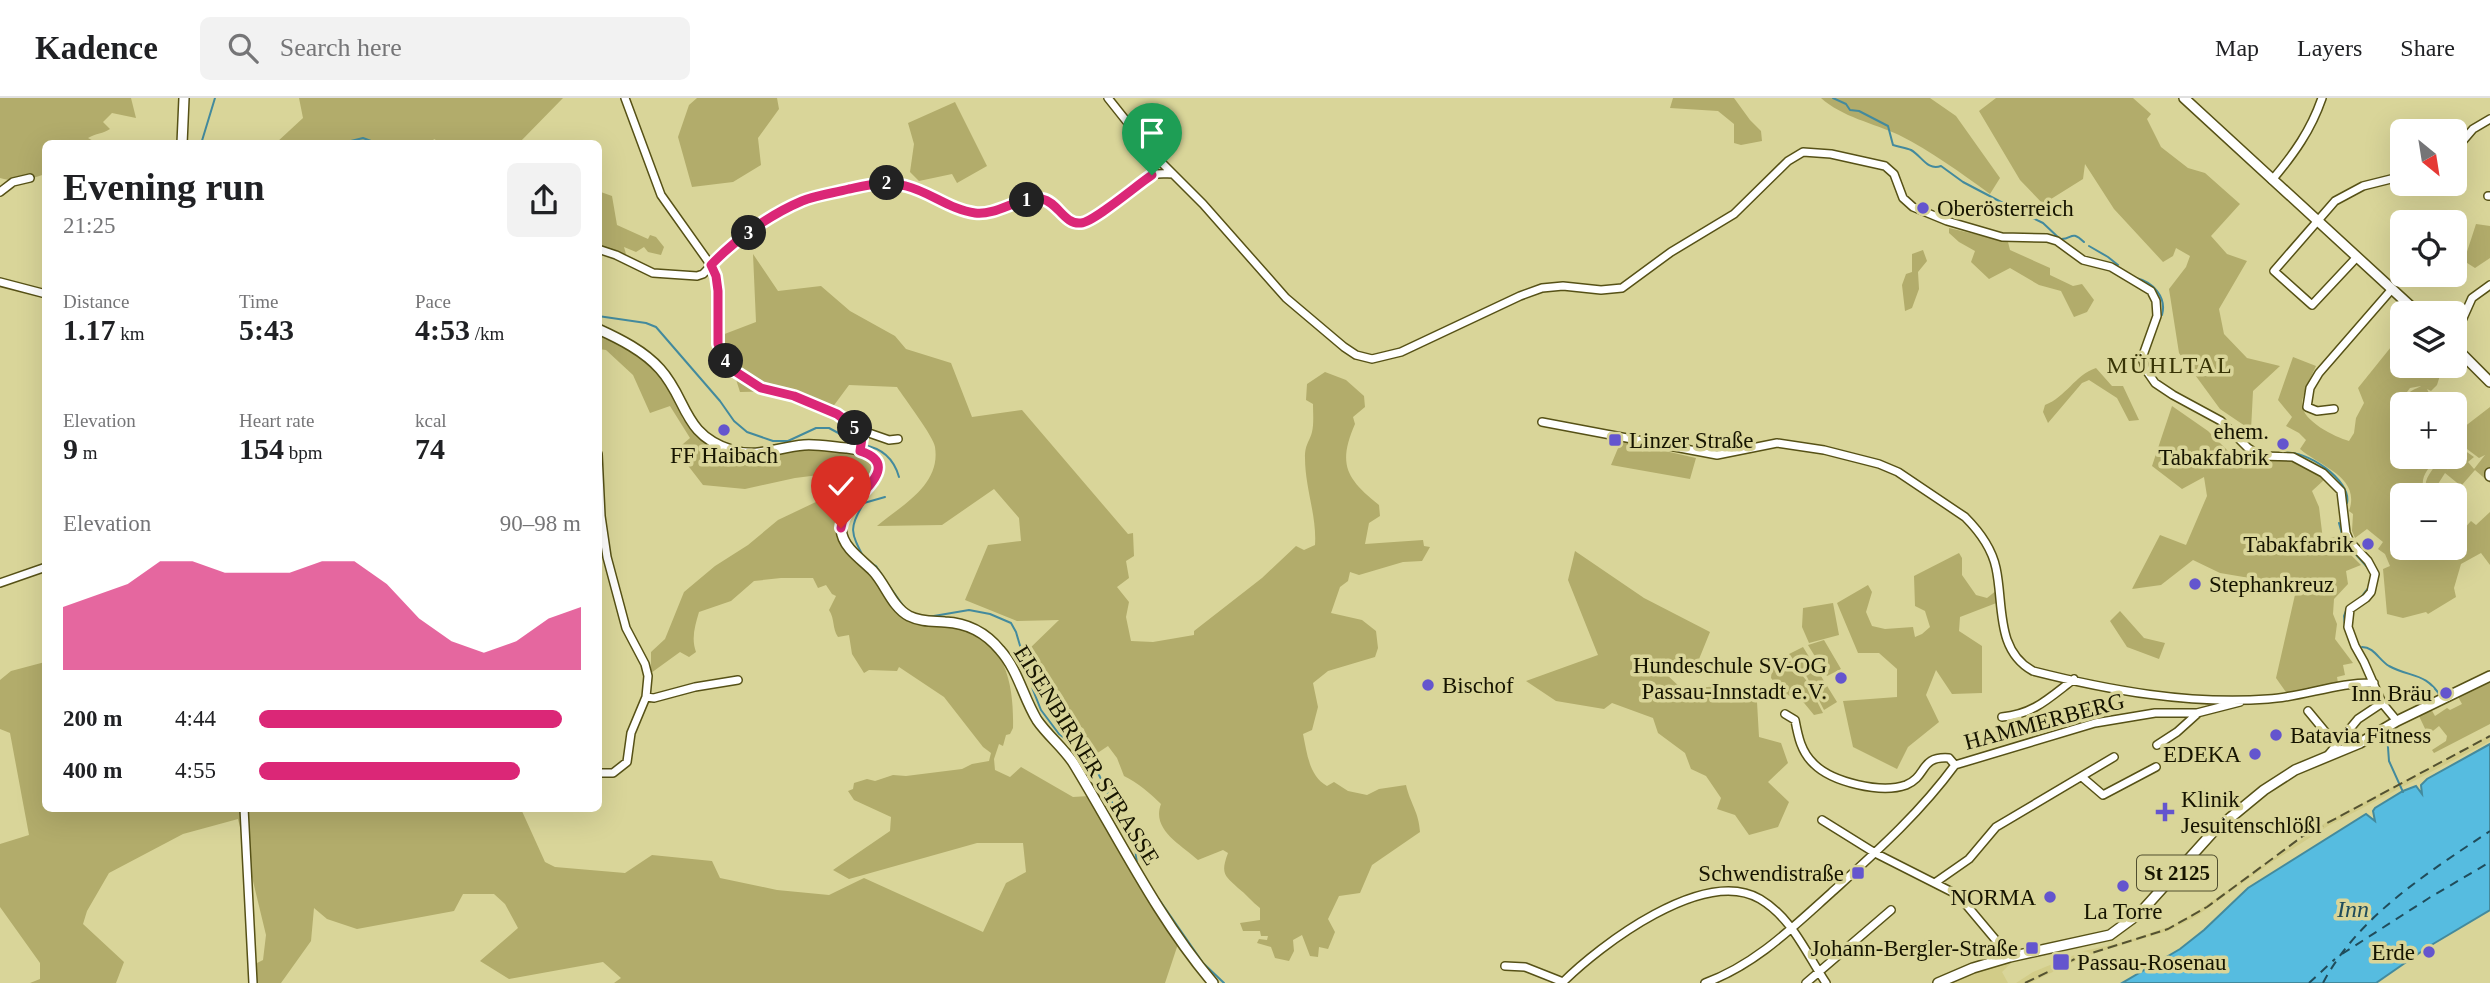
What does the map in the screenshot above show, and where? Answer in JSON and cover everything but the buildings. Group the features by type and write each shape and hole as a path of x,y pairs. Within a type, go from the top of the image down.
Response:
{"main road":[{"path":"182,140 184,98"},
{"path":"2184,98 2405,301"},
{"path":"602,331 624,342 658,367 695,427 720,446 753,455 804,445 861,444"},
{"path":"2467,359 2490,382"},
{"name":"EISENBIRNER STRASSE","path":"861,444 874,459 878,472 873,484 845,515 841,528 843,540 873,571 904,613 921,621 963,624 978,631 1000,649 1012,667 1036,718 1070,759 1154,901 1213,983"},
{"name":"St 2125","path":"1938,983 1973,968 2010,957 2110,935 2140,913 2213,832 2238,809 2285,776 2366,740 2397,721 2490,676"}],"street":[{"path":"625,98 661,195 716,276 718,344 722,354 733,370 761,388 794,396 837,414 852,425 861,444"},
{"path":"1108,98 1155,155 1286,298 1344,347 1356,355 1372,359 1401,352 1542,288 1622,288 1671,251 1724,222 1788,161 1803,152 1831,154 1885,166 1894,174 1899,191 1908,204 1936,218 2002,237 2047,238 2083,260 2111,267 2151,292 2157,316 2142,358 2155,383 2221,421 2248,449 2260,456 2293,457 2323,473 2341,491 2346,533 2375,574 2371,592 2350,609 2347,619 2355,646 2382,703 2397,721"},
{"path":"2272,180 2307,135 2322,98"},
{"path":"2468,135 2490,119"},
{"path":"602,250 647,271 701,276 742,237 795,205 811,198 888,183 907,186 978,214 1040,198 1050,202 1070,221 1079,223 1092,218 1152,175 1155,155"},
{"path":"1152,175 1173,174"},
{"path":"0,192 13,182 30,178"},
{"path":"2357,257 2312,305 2274,271 2335,201 2363,186 2390,179"},
{"path":"0,282 42,293"},
{"path":"2467,309 2472,298 2490,285"},
{"path":"2334,409 2317,411 2307,407 2310,388 2319,373 2392,289"},
{"path":"1542,422 1717,455 1777,443 1824,450 1879,464 1898,472 1965,517 1988,547 1996,568 2005,636 2020,661 2033,671 2166,696 2248,701 2302,695 2358,683 2374,683"},
{"path":"861,444 866,432 889,440 898,439"},
{"path":"602,523 607,558 626,628 646,668 649,682 646,697 635,720 627,762 613,773 602,773"},
{"path":"0,583 42,568"},
{"path":"2002,717 2035,709 2074,679"},
{"path":"646,697 654,698 695,687 738,680"},
{"name":"HAMMERBERG","path":"1785,714 1795,720 1800,744 1814,765 1839,779 1861,786 1885,788 1907,784 1922,772 1930,760 1937,757 1949,758 1955,765 2095,723 2155,713 2197,713 2248,701"},
{"path":"2328,755 2358,719 2382,703"},
{"path":"2308,711 2337,746"},
{"name":"HAMMERBERG","path":"2157,744 2177,732 2197,713"},
{"path":"1936,882 1969,859 1996,827 2114,757"},
{"path":"1705,983 1742,967 1792,928 1875,853 1930,798 1955,765"},
{"path":"2082,777 2103,795 2156,767"},
{"path":"244,812 253,983"},
{"path":"1822,820 1875,853 1958,895 2010,957"},
{"path":"1505,966 1525,967 1563,983 1596,951 1658,912 1701,896 1732,892 1755,897 1776,911 1792,928 1826,983"},
{"path":"1806,983 1891,910"}],"shaded area":[{"path":"0,98 131,98 136,118 112,113 103,122 110,129 88,138 92,140 42,140 42,175 23,180 0,178"},
{"path":"299,98 563,98 522,140 279,140 303,118"},
{"path":"697,98 777,98 779,109 758,138 761,165 733,182 692,187 678,137 689,105"},
{"path":"1673,98 1734,98 1761,131 1762,141 1741,145 1734,143 1734,124 1718,111 1670,108"},
{"path":"1821,98 1930,98 1956,116 2000,178 1990,194 1911,141 1848,115"},
{"path":"1996,98 2133,98 2151,114 2147,119 2161,147 2188,168 2205,173 2240,204 2211,236 2227,254 2247,261 2219,309 2224,334 2247,358 2280,366 2253,391 2251,430 2220,409 2179,353 2169,289 2186,267 2190,256 2176,248 2173,256 2163,262 2114,209 2085,164 2083,179 2043,204 2020,180 1979,111"},
{"path":"955,102 987,166 957,183 952,174 919,181 910,172 914,144 908,123"},
{"path":"602,192 612,196 617,225 648,239 650,235 656,237 664,247 661,255 648,252 644,247 636,252 624,247 626,254 617,255 602,251"},
{"path":"2476,224 2490,226 2490,258 2475,268 2467,263 2467,252"},
{"path":"1949,228 2008,242 2010,250 2050,268 2050,275 2073,286 2082,284 2094,300 2087,312 2074,317 2061,291 2039,285 2010,268 1989,279 1971,262 1975,251 1959,242 1949,233"},
{"path":"1923,250 1927,261 1918,272 1919,289 1912,308 1905,311 1902,285 1906,274 1912,272 1912,254"},
{"path":"753,254 778,291 821,286 850,311 895,336 906,349 951,363 972,417 1022,410 1128,534 1133,533 1134,556 1126,561 1129,578 1117,587 1129,602 1126,617 1131,641 1153,642 1194,635 1194,631 1262,578 1296,546 1304,550 1315,545 1305,458 1313,422 1313,404 1306,400 1307,384 1325,372 1346,380 1364,396 1365,407 1353,417 1355,424 1346,461 1348,470 1359,487 1379,505 1380,516 1369,523 1365,544 1423,540 1424,546 1430,547 1422,561 1403,562 1359,575 1350,572 1348,581 1340,587 1331,613 1362,620 1376,631 1378,648 1375,657 1328,671 1313,683 1318,707 1312,730 1303,734 1313,770 1327,786 1334,782 1348,791 1367,795 1379,789 1406,785 1420,832 1372,865 1360,893 1339,896 1328,919 1335,932 1328,949 1319,947 1318,957 1310,956 1302,935 1293,940 1294,951 1289,961 1275,958 1271,947 1257,943 1259,939 1267,940 1268,936 1261,936 1260,931 1243,931 1240,923 1260,920 1260,908 1225,874 1224,866 1228,853 1223,850 1198,860 1164,829 1160,822 1161,804 1124,776 1117,758 1108,746 1096,754 1088,748 1084,729 1056,695 1060,692 1039,675 1027,651 1059,620 1017,621 965,600 988,545 1021,541 1019,518 994,489 942,525 877,526 918,493 932,472 935,460 933,442 897,387 849,385 832,408 791,391 740,392 722,335 756,322"},
{"path":"602,332 619,341 657,369 683,419 701,440 718,448 748,459 801,447 864,456 873,468 871,480 838,530 903,615 963,627 978,634 998,655 1009,682 1013,728 1010,734 1006,735 1003,746 999,744 994,759 995,770 1010,777 1021,767 1073,797 1089,796 1179,941 1165,983 614,983 621,978 603,962 509,979 480,961 518,928 505,904 494,894 463,894 454,911 357,929 327,919 314,908 311,941 281,983 255,983 255,964 263,960 266,935 238,819 183,834 109,873 87,911 83,924 124,962 116,983 30,983 40,979 40,963 0,907 0,844 29,835 10,733 0,729 0,680 11,671 42,663 42,812 522,812 545,862 555,867 625,873 652,855 712,861 720,878 777,890 829,895 864,878 983,932 1006,883 1026,872 1023,843 977,843 849,879 833,870 890,831 891,817 854,800 848,791 853,789 854,783 867,779 875,781 893,775 906,776 962,769 989,761 991,753 983,747 944,697 899,667 897,671 869,670 864,673 852,654 849,635 838,637 836,634 829,610 836,596 826,585 818,588 813,578 754,581 731,601 699,612 694,637 696,652 689,657 680,652 651,673 651,652 665,639 684,592 778,520 839,491 835,473 745,489 703,485 676,450 690,438 670,406 650,413 633,375 606,350 602,349"},
{"path":"2390,348 2390,378 2439,378 2431,391 2427,389 2428,392 2410,392 2421,386 2410,388 2407,392 2390,392 2390,469 2429,469 2423,483 2390,483 2390,560 2467,560 2467,525 2471,521 2476,525 2490,512 2490,565 2481,553 2461,564 2454,588 2456,597 2428,614 2426,612 2403,618 2387,614 2383,569 2390,566 2385,554 2378,549 2383,542 2367,529 2355,538 2352,531 2353,514 2349,511 2351,499 2344,481 2300,449 2306,440 2286,426 2292,417 2278,400 2293,357 2316,366 2304,396 2303,410 2320,427 2349,441 2364,403 2358,388"},
{"path":"2096,368 2112,386 2123,386 2139,420 2129,421 2117,398 2089,380 2082,383 2048,423 2043,412 2045,405"},
{"path":"2172,406 2208,431 2241,464 2280,457 2291,459 2325,479 2312,491 2319,507 2323,540 2338,536 2347,551 2361,565 2346,571 2348,584 2334,599 2333,614 2337,624 2335,639 2353,663 2343,665 2345,675 2337,677 2338,683 2288,695 2276,678 2297,586 2220,573 2193,560 2161,585 2132,589 2160,535 2186,545 2207,496 2204,477 2182,489 2152,466"},
{"path":"2490,407 2490,483 2475,470 2464,483 2457,483 2445,473 2439,483 2426,483 2433,469 2467,469 2467,452 2474,457 2468,462 2474,469 2485,455 2479,458 2467,449 2467,425"},
{"path":"1621,441 1696,458 1690,479 1611,465"},
{"path":"1575,551 1644,598 1710,632 1695,669 1671,663 1666,674 1683,690 1724,685 1757,702 1759,737 1781,743 1788,763 1768,782 1789,802 1778,827 1749,835 1735,815 1717,809 1721,798 1706,776 1691,769 1685,753 1658,733 1653,718 1612,703 1604,709 1556,701 1526,681 1598,655 1568,580"},
{"path":"1959,553 1962,558 1962,575 1976,595 1987,598 1997,590 1999,602 1960,617 1959,631 1982,646 1982,693 1952,694 1936,670 1926,695 1939,722 1908,747 1897,769 1853,747 1843,701 1897,697 1897,669 1879,653 1858,653 1837,603 1868,585 1872,592 1866,612 1872,626 1885,629 1913,627 1915,637 1930,627 1925,611 1915,606 1914,576"},
{"path":"1833,603 1839,635 1809,643 1802,627 1803,608"},
{"path":"2120,611 2144,638 2165,643 2159,659 2127,647 2110,621"},
{"path":"1824,640 1841,669 1827,676 1808,645"},
{"path":"1803,647 1837,702 1824,710 1807,677 1789,654"},
{"path":"1785,655 1806,680 1823,713 1814,715 1800,698 1785,695 1771,678 1773,657"},
{"path":"2490,678 2490,724 2434,753 2432,750 2446,741 2447,736 2439,726 2428,735 2419,716 2431,709 2435,716 2447,708 2450,710 2462,704 2457,695"},
{"path":"2490,735 2490,741 2328,826 2197,916 2168,931 2086,956 2030,983 2016,983 2033,972 2084,951 2124,942 2173,925 2325,823"},
{"path":"2014,960 2002,972 2008,983 1947,983 1968,974"}],"water":[{"name":"Inn","path":"2490,744 2490,910 2428,947 2376,983 2122,983 2180,949 2248,888 2366,814 2375,821 2375,808 2403,791 2416,786 2422,794 2421,785 2427,779"}],"waterway":[{"path":"202,140 215,98"},
{"path":"1833,98 1846,104 1850,110 1859,111 1888,126 1893,145 1911,150 1928,165 1941,166 1963,182 2003,203"},
{"path":"355,140 368,140"},
{"path":"2008,206 2043,223 2060,239 2074,236 2084,242"},
{"path":"2089,246 2118,265"},
{"path":"2136,278 2157,291 2162,302 2162,315"},
{"path":"602,317 656,327 734,421 747,432 773,441 788,441 816,428 829,428 857,443"},
{"path":"2157,326 2159,320"},
{"path":"2225,420 2249,444"},
{"path":"863,445 886,455 899,477"},
{"path":"2284,453 2303,456 2325,468 2342,485 2347,494 2347,503"},
{"path":"864,558 854,536 855,519 864,503 885,497"},
{"path":"2339,523 2344,541 2368,568"},
{"path":"869,562 876,566 882,575"},
{"path":"885,580 904,607"},
{"path":"2362,596 2369,587"},
{"path":"2345,626 2347,608"},
{"path":"928,617 969,610 990,614 1011,623 1041,710 1059,734 1091,758 1117,813"},
{"path":"2362,647 2373,651 2389,666 2424,679 2441,697"},
{"path":"2387,734 2389,761 2403,792"},
{"path":"1134,838 1137,864"},
{"path":"1158,898 1203,963 1224,983"}],"ferry route":[{"path":"2323,983 2355,937 2375,916 2420,879 2490,831"},
{"path":"2342,954 2490,862"},
{"path":"2309,983 2335,959"}],"railway":[{"path":"2025,983 2079,957 2168,929 2207,907 2303,836 2490,736"}],"place":[{"name":"Oberösterreich","path":"1923,208"},
{"name":"FF Haibach","path":"724,430"},
{"name":"Linzer Straße","path":"1615,440"},
{"name":"ehem. Tabakfabrik","path":"2283,444"},
{"name":"Tabakfabrik","path":"2368,544"},
{"name":"Stephankreuz","path":"2195,584"},
{"name":"Hundeschule SV-OG Passau-Innstadt e.V.","path":"1841,678"},
{"name":"Bischof","path":"1428,685"},
{"name":"Inn Bräu","path":"2446,693"},
{"name":"Batavia Fitness","path":"2276,735"},
{"name":"EDEKA","path":"2255,754"},
{"name":"Klinik Jesuitenschlößl","path":"2165,812"},
{"name":"Schwendistraße","path":"1858,873"},
{"name":"La Torre","path":"2123,886"},
{"name":"NORMA","path":"2050,897"},
{"name":"Johann-Bergler-Straße","path":"2032,948"},
{"name":"Erde","path":"2429,952"},
{"name":"Passau-Rosenau","path":"2061,962"}],"district":[{"name":"MÜHLTAL","path":"2170,365"}],"route":[{"path":"841,528 850,507 876,480 877,464 871,456 860,451 862,438 855,428 837,414 794,396 761,388 728,365 717,338 718,291 715,271 711,265 742,237 802,202 872,184 907,186 978,214 1040,198 1050,202 1070,221 1083,223 1152,175"}]}
